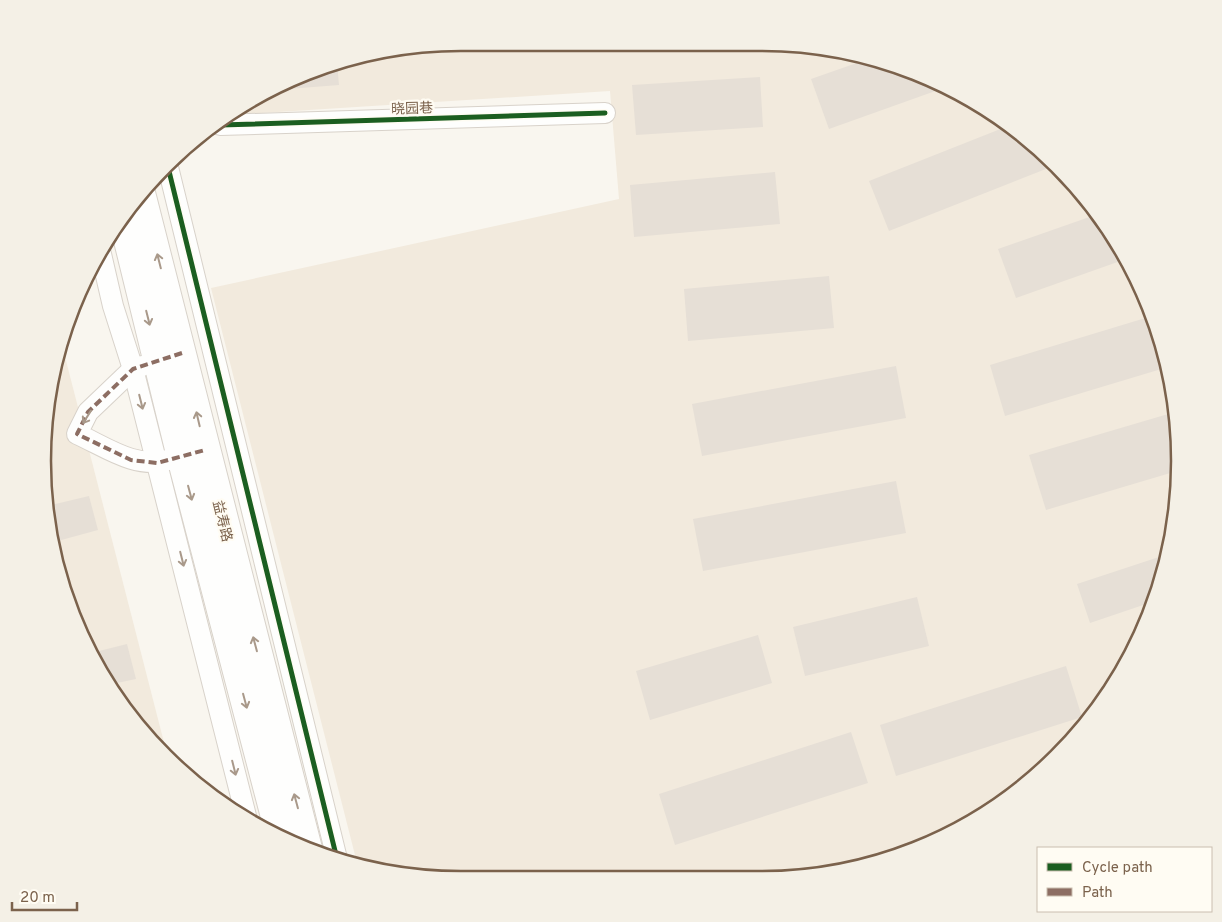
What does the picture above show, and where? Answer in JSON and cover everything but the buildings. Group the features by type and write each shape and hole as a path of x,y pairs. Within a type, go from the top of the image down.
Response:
{"main road":[{"name":"益寿路","path":"143,204 170,357 181,457 278,827"},
{"name":"益寿路","path":"125,226 170,357"},
{"name":"益寿路","path":"181,457 305,840"}],"street":[{"name":"晓园巷","path":"227,125 605,113"},
{"path":"169,173 335,851"},
{"path":"103,262 112,306 133,369 181,457 245,809"},
{"path":"170,357 133,369 88,412 77,434 131,460 181,457"}],"shaded area":[{"path":"761,51 788,52 841,59 867,65 918,82 989,120 1031,153 1069,191 1102,233 1140,304 1157,355 1163,381 1170,434 1171,461 1170,488 1163,541 1157,567 1140,618 1102,689 1051,751 989,802 918,840 867,857 841,863 788,870 761,871 461,871 408,867 356,857 211,288 619,199 610,91 242,114 304,82 329,73 381,59 434,52"},
{"path":"65,356 164,744 120,689 106,666 82,618 65,567 55,514 51,461 55,408"}],"marked path":[{"path":"182,353 133,369 88,412 77,434 131,460 157,463 205,450"}],"cycle path":[{"path":"227,125 605,113"},
{"path":"169,173 335,851"}]}
